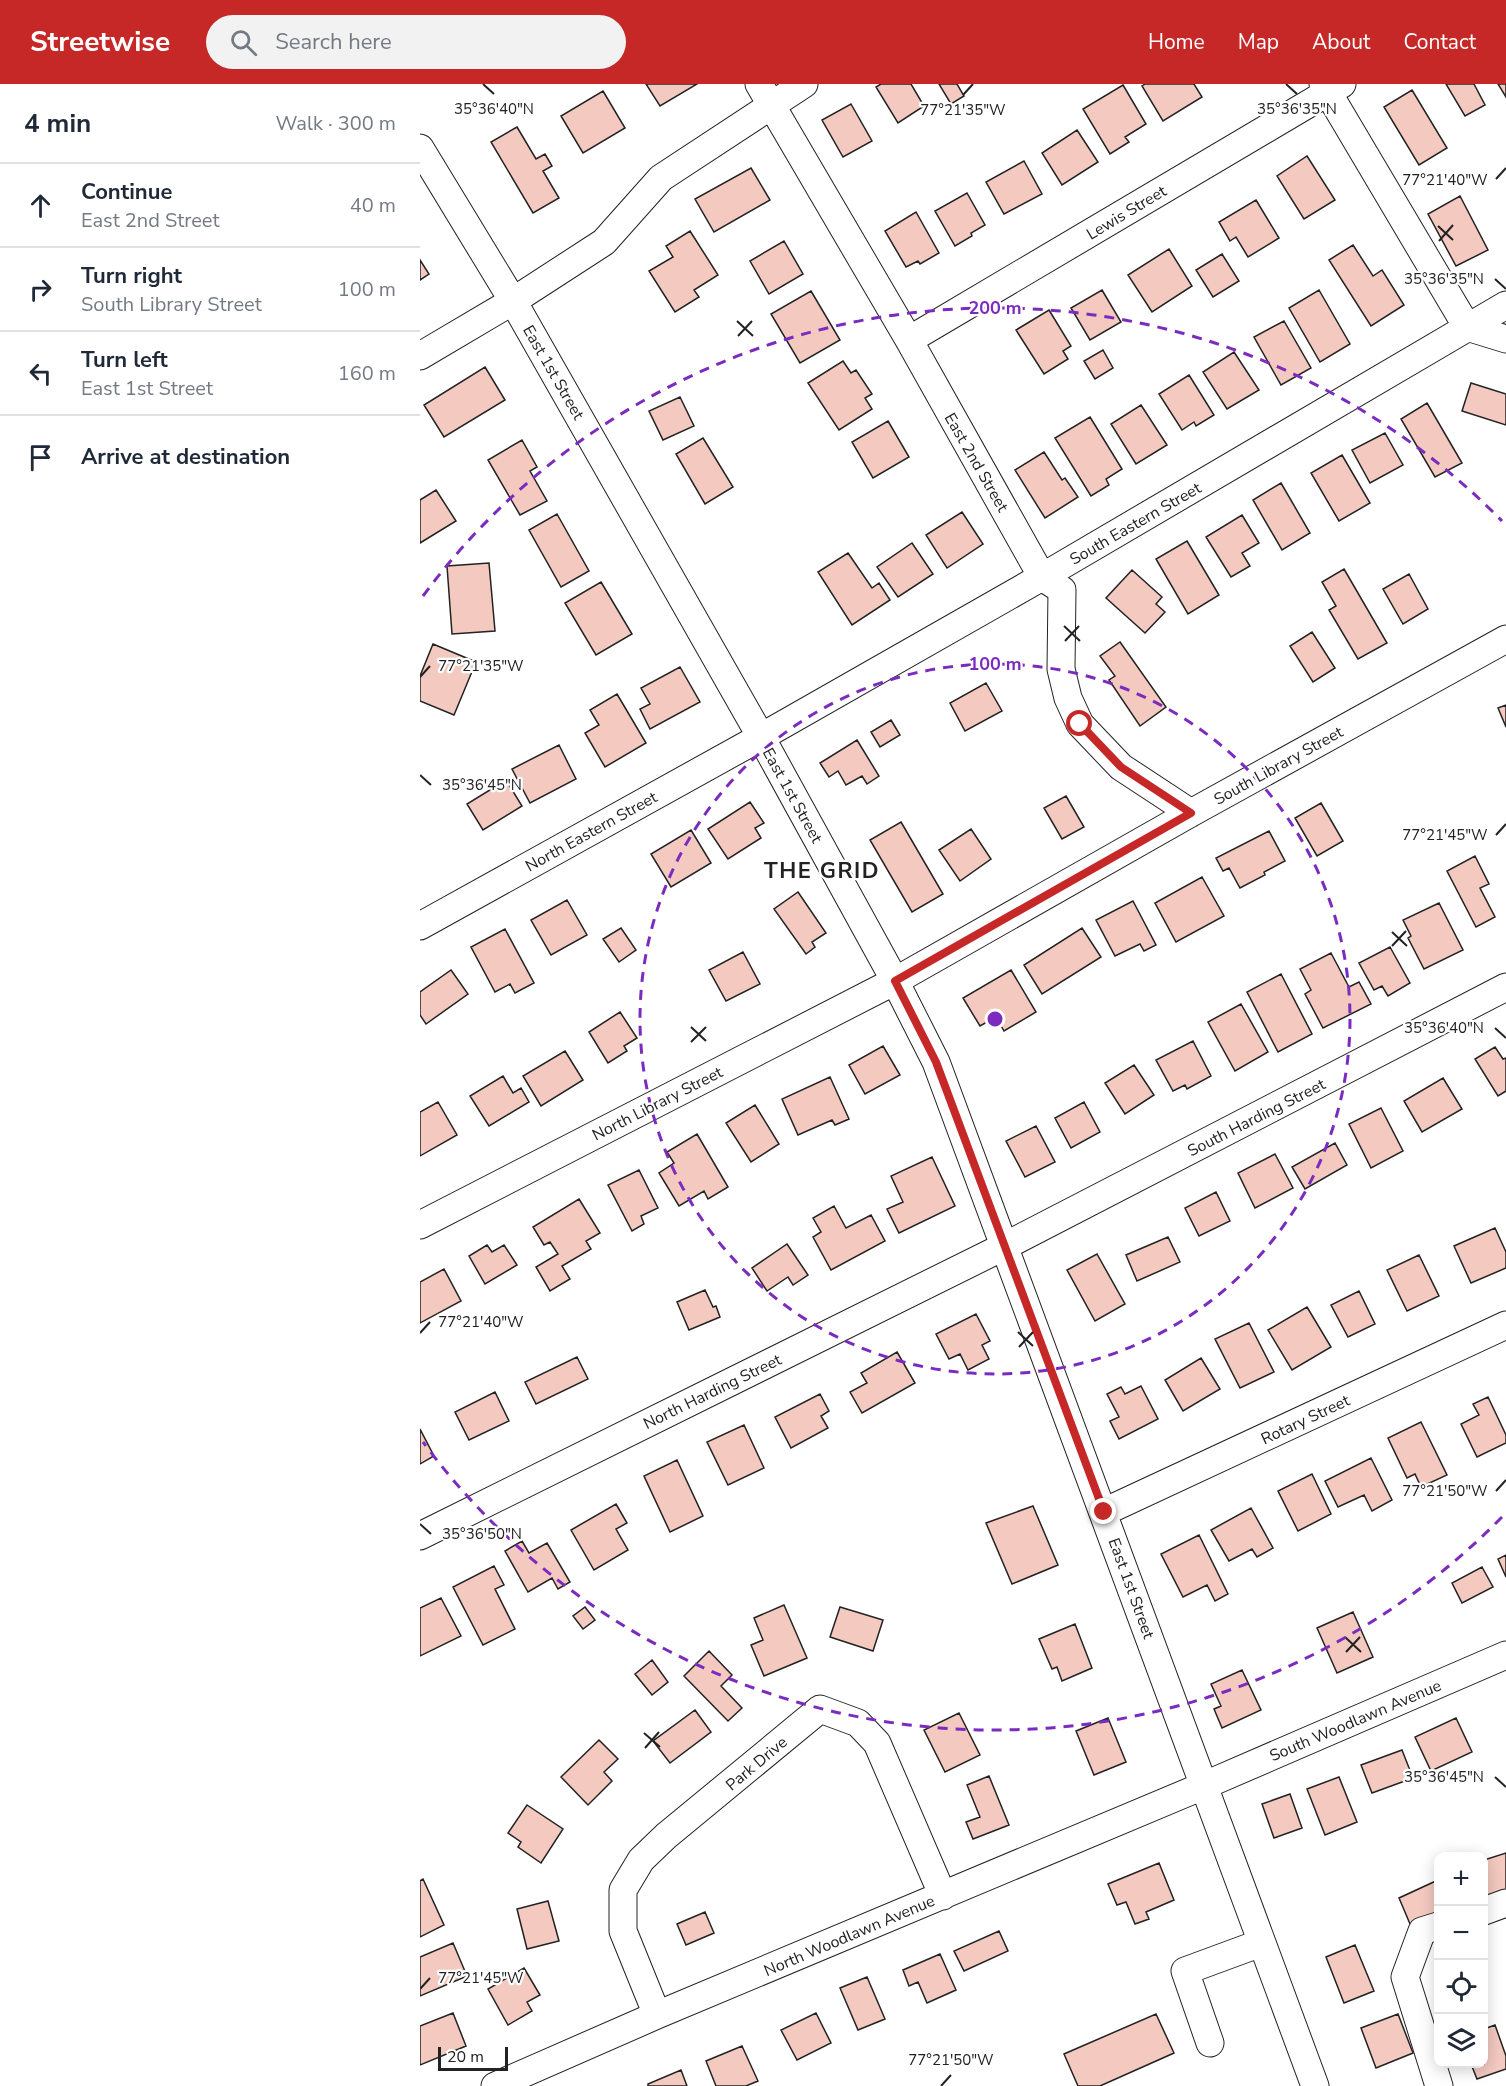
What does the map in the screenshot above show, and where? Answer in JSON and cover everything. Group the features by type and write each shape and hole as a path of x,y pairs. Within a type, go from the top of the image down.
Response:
{"street":[{"path":"420,356 513,301 604,242 661,178 765,94 804,84"},
{"path":"1331,87 1467,327 1506,339"},
{"name":"Lewis Street","path":"909,340 1331,87"},
{"name":"East 2nd Street","path":"765,94 909,340 1042,577 1062,590 1060,669 1068,698 1080,724 1121,767 1191,813"},
{"name":"East 1st Street","path":"420,148 513,301 761,737 895,981 936,1062 1315,2086"},
{"name":"South Eastern Street","path":"761,737 1042,577 1506,305"},
{"name":"South Library Street","path":"895,981 1191,813 1506,639"},
{"name":"North Eastern Street","path":"420,926 761,737"},
{"name":"North Library Street","path":"420,1225 895,981"},
{"name":"South Harding Street","path":"1005,1246 1506,987"},
{"name":"North Harding Street","path":"420,1536 1005,1246"},
{"name":"Rotary Street","path":"1104,1512 1506,1325"},
{"name":"South Woodlawn Avenue","path":"1203,1786 1506,1655"},
{"name":"Park Drive","path":"657,2015 623,1931 623,1890 641,1860 666,1836 820,1709 858,1723 877,1743 943,1896"},
{"name":"North Woodlawn Avenue","path":"495,2086 657,2015 1203,1786"},
{"path":"1488,1910 1506,1903"},
{"path":"1434,1927 1422,1931 1405,1977 1438,2086"},
{"path":"1210,2043 1185,1971 1261,1943"}],"building":[{"path":"646,84 697,84 660,106"},
{"path":"881,84 911,84 924,106 898,123 876,87"},
{"path":"939,84 957,84 964,96 951,104"},
{"path":"1145,84 1194,84 1202,97 1163,121 1142,86"},
{"path":"1446,84 1474,84 1485,105 1465,116"},
{"path":"1498,84 1506,84 1506,97"},
{"path":"1123,85 1146,124 1125,137 1129,142 1110,154 1083,109"},
{"path":"1412,90 1447,148 1419,165 1384,107"},
{"path":"603,91 625,128 583,153 561,116"},
{"path":"851,104 872,141 843,157 822,120"},
{"path":"517,127 536,159 545,154 552,166 543,171 559,198 533,213 491,142"},
{"path":"1077,130 1098,162 1062,185 1042,153"},
{"path":"1307,156 1335,200 1304,219 1277,176"},
{"path":"1024,161 1042,194 1004,214 986,182"},
{"path":"751,168 770,200 714,232 695,199"},
{"path":"967,193 985,225 955,246 935,211"},
{"path":"1460,196 1488,250 1456,266 1428,214"},
{"path":"1256,200 1279,238 1248,257 1236,237 1230,241 1219,222"},
{"path":"916,212 939,253 920,264 918,261 906,267 885,231"},
{"path":"690,231 718,275 694,290 699,297 675,312 649,271 673,257 666,246"},
{"path":"784,241 803,274 769,294 750,261"},
{"path":"1353,245 1373,276 1382,270 1404,305 1371,326 1329,260"},
{"path":"1169,249 1192,286 1152,312 1128,275"},
{"path":"1222,254 1239,281 1213,297 1196,270"},
{"path":"420,260 429,274 420,280"},
{"path":"1102,290 1121,322 1090,340 1071,308"},
{"path":"1319,290 1350,344 1320,362 1289,308"},
{"path":"811,291 840,340 800,363 771,314"},
{"path":"1049,310 1071,346 1063,351 1068,359 1044,374 1016,330"},
{"path":"1284,321 1311,368 1281,385 1254,337"},
{"path":"1103,350 1113,368 1095,379 1084,361"},
{"path":"1234,352 1259,390 1227,409 1203,372"},
{"path":"843,361 851,373 856,370 872,394 865,398 872,409 839,430 808,383"},
{"path":"485,367 505,400 444,437 424,405"},
{"path":"1189,375 1214,415 1196,426 1194,422 1182,430 1159,394"},
{"path":"1471,383 1506,394 1506,425 1462,411"},
{"path":"680,397 694,426 663,440 649,411"},
{"path":"1427,403 1462,463 1435,477 1401,419"},
{"path":"1141,405 1167,445 1136,464 1111,424"},
{"path":"1090,417 1122,469 1106,479 1109,485 1091,496 1055,438"},
{"path":"888,421 909,457 873,478 852,442"},
{"path":"1385,433 1403,465 1370,483 1352,450"},
{"path":"703,438 733,487 705,504 676,454"},
{"path":"522,440 537,467 530,471 547,501 520,515 488,460"},
{"path":"1044,452 1062,480 1065,478 1078,497 1045,518 1015,470"},
{"path":"1342,455 1370,503 1339,521 1311,473"},
{"path":"1281,483 1310,533 1282,550 1253,500"},
{"path":"436,490 456,521 420,543 420,500"},
{"path":"962,512 983,544 947,568 926,535"},
{"path":"557,514 589,571 561,587 529,530"},
{"path":"1242,515 1259,543 1242,553 1250,566 1231,577 1206,537"},
{"path":"1187,541 1219,595 1188,614 1156,559"},
{"path":"912,543 933,574 898,597 877,567"},
{"path":"848,553 872,588 879,583 890,600 852,625 818,572"},
{"path":"489,563 495,631 452,634 447,566"},
{"path":"1344,569 1387,643 1358,659 1329,610 1336,606 1322,582"},
{"path":"1132,570 1162,597 1156,604 1165,612 1145,633 1106,598"},
{"path":"1409,574 1428,609 1403,624 1383,589"},
{"path":"601,582 632,634 596,655 565,603"},
{"path":"1312,632 1335,668 1313,682 1290,646"},
{"path":"1120,642 1166,707 1140,726 1109,680 1115,676 1100,656"},
{"path":"433,644 476,662 454,715 420,701 420,676"},
{"path":"680,667 700,702 650,729 640,709 650,704 641,688"},
{"path":"986,683 1002,711 965,731 950,703"},
{"path":"617,694 646,743 605,767 585,733 599,725 590,710"},
{"path":"1506,705 1506,727 1498,708"},
{"path":"891,720 900,735 880,747 871,732"},
{"path":"857,740 879,776 867,784 862,776 846,785 838,771 829,777 820,763"},
{"path":"559,745 576,779 530,803 512,769"},
{"path":"506,780 522,806 483,830 467,804"},
{"path":"1066,796 1084,827 1062,839 1044,808"},
{"path":"750,802 764,823 755,828 761,838 728,859 708,829"},
{"path":"1321,803 1343,841 1317,856 1295,818"},
{"path":"901,822 943,894 912,912 870,840"},
{"path":"971,829 991,859 960,881 939,850"},
{"path":"691,830 711,863 671,887 651,854"},
{"path":"1269,831 1285,861 1240,888 1229,868 1223,871 1216,858"},
{"path":"1475,856 1489,884 1480,888 1495,917 1476,927 1447,871"},
{"path":"1202,877 1224,916 1176,942 1155,903"},
{"path":"798,892 826,933 812,942 815,947 806,954 774,909"},
{"path":"567,900 587,935 551,955 531,920"},
{"path":"1133,901 1156,945 1144,951 1140,944 1115,956 1096,920"},
{"path":"1439,903 1463,950 1424,969 1408,938 1411,936 1403,920"},
{"path":"621,928 636,950 619,962 603,939"},
{"path":"1082,928 1101,957 1042,994 1024,965"},
{"path":"505,929 534,983 515,993 510,984 495,992 471,947"},
{"path":"1390,947 1410,983 1388,996 1382,986 1374,990 1359,963"},
{"path":"743,952 760,984 726,1001 709,970"},
{"path":"1331,953 1349,987 1359,982 1371,1004 1323,1028 1305,994 1311,990 1300,969"},
{"path":"451,970 468,994 426,1024 420,1015 420,992"},
{"path":"1011,970 1036,1012 1004,1031 996,1017 980,1026 963,998"},
{"path":"1281,974 1312,1034 1278,1052 1247,992"},
{"path":"1241,1004 1268,1052 1235,1071 1208,1022"},
{"path":"620,1012 637,1038 624,1046 627,1051 608,1063 589,1032"},
{"path":"1193,1041 1211,1076 1187,1089 1185,1085 1173,1091 1156,1060"},
{"path":"883,1046 900,1075 865,1094 849,1065"},
{"path":"1495,1047 1503,1059 1506,1058 1506,1091 1498,1096 1475,1059"},
{"path":"565,1051 583,1080 541,1106 523,1076"},
{"path":"1134,1065 1154,1095 1125,1114 1105,1083"},
{"path":"503,1076 513,1093 521,1088 529,1102 489,1126 470,1096"},
{"path":"830,1077 849,1119 835,1125 832,1120 798,1135 782,1099"},
{"path":"1443,1078 1462,1109 1422,1132 1404,1101"},
{"path":"438,1102 457,1135 420,1156 420,1112"},
{"path":"1084,1102 1100,1132 1071,1148 1055,1118"},
{"path":"755,1105 779,1144 751,1162 726,1123"},
{"path":"1381,1108 1403,1151 1371,1168 1349,1124"},
{"path":"1036,1126 1055,1162 1025,1177 1006,1141"},
{"path":"697,1134 728,1187 708,1199 704,1191 679,1206 659,1173 674,1163 667,1152"},
{"path":"1335,1143 1347,1165 1305,1189 1292,1167"},
{"path":"1275,1154 1293,1188 1255,1208 1238,1173"},
{"path":"932,1157 955,1206 899,1233 887,1209 903,1202 891,1176"},
{"path":"639,1170 658,1208 641,1216 644,1224 632,1231 608,1185"},
{"path":"1216,1192 1230,1221 1199,1236 1185,1208"},
{"path":"579,1199 600,1233 586,1241 591,1249 562,1266 570,1279 550,1291 536,1267 558,1254 550,1242 544,1245 533,1227"},
{"path":"834,1206 846,1228 871,1215 885,1241 831,1270 813,1237 821,1232 813,1218"},
{"path":"1495,1228 1506,1252 1506,1268 1471,1283 1454,1246"},
{"path":"1168,1237 1180,1262 1137,1281 1126,1255"},
{"path":"787,1244 808,1275 793,1285 788,1277 767,1291 752,1268"},
{"path":"487,1245 492,1252 504,1245 517,1265 485,1284 469,1256"},
{"path":"1097,1254 1125,1304 1095,1321 1067,1270"},
{"path":"1419,1255 1439,1296 1407,1311 1387,1270"},
{"path":"444,1269 461,1301 420,1323 420,1282"},
{"path":"705,1290 713,1307 716,1306 720,1317 689,1330 677,1302"},
{"path":"1359,1291 1375,1324 1348,1337 1331,1305"},
{"path":"1307,1307 1331,1347 1292,1370 1268,1330"},
{"path":"976,1314 990,1341 982,1345 989,1359 968,1370 960,1354 949,1359 936,1334"},
{"path":"1249,1323 1274,1372 1240,1388 1215,1339"},
{"path":"897,1352 915,1383 862,1413 850,1392 867,1383 861,1373"},
{"path":"577,1357 588,1379 536,1404 525,1382"},
{"path":"1201,1358 1220,1389 1183,1411 1165,1380"},
{"path":"1141,1386 1158,1419 1119,1439 1110,1421 1119,1417 1107,1394 1121,1387 1125,1394"},
{"path":"495,1392 509,1421 469,1440 455,1412"},
{"path":"820,1394 829,1411 821,1416 828,1428 791,1448 775,1417"},
{"path":"1488,1397 1506,1435 1506,1443 1477,1457 1461,1424 1479,1415 1473,1404"},
{"path":"1421,1422 1447,1475 1421,1487 1415,1474 1407,1478 1388,1438"},
{"path":"744,1425 764,1468 728,1485 707,1442"},
{"path":"420,1429 434,1456 420,1464"},
{"path":"1371,1458 1392,1500 1372,1511 1364,1495 1338,1507 1325,1481"},
{"path":"677,1460 703,1516 670,1532 644,1476"},
{"path":"1312,1474 1331,1514 1298,1531 1278,1491"},
{"path":"616,1504 627,1523 616,1529 628,1550 594,1570 571,1530"},
{"path":"1033,1506 1058,1565 1012,1584 986,1523"},
{"path":"1251,1508 1273,1548 1257,1557 1252,1549 1229,1561 1211,1530"},
{"path":"1199,1535 1228,1594 1215,1601 1207,1585 1183,1597 1161,1554"},
{"path":"522,1541 529,1553 547,1543 570,1582 558,1589 552,1578 528,1592 505,1551"},
{"path":"1506,1555 1506,1577 1498,1559"},
{"path":"494,1566 504,1585 495,1589 515,1629 483,1645 453,1587"},
{"path":"1482,1567 1493,1587 1462,1603 1452,1583"},
{"path":"441,1598 461,1636 420,1656 420,1608"},
{"path":"784,1605 807,1658 764,1676 751,1645 763,1640 754,1618"},
{"path":"585,1607 595,1620 583,1629 573,1616"},
{"path":"840,1607 883,1620 873,1651 830,1637"},
{"path":"1353,1612 1373,1657 1337,1673 1317,1628"},
{"path":"1075,1624 1092,1668 1062,1681 1057,1667 1052,1669 1039,1639"},
{"path":"709,1651 732,1675 721,1686 742,1708 728,1721 684,1676"},
{"path":"652,1660 668,1682 652,1695 635,1674"},
{"path":"1242,1670 1261,1710 1222,1728 1214,1709 1221,1706 1211,1684"},
{"path":"695,1710 711,1732 670,1763 653,1741"},
{"path":"959,1713 980,1755 945,1772 924,1730"},
{"path":"1108,1718 1126,1762 1094,1775 1076,1731"},
{"path":"1456,1718 1472,1752 1431,1771 1415,1737"},
{"path":"599,1740 618,1759 604,1772 612,1781 588,1805 561,1777"},
{"path":"1402,1750 1413,1778 1372,1793 1361,1765"},
{"path":"989,1776 1009,1825 973,1839 966,1822 980,1817 967,1785"},
{"path":"1339,1777 1357,1822 1325,1835 1307,1789"},
{"path":"1290,1794 1302,1828 1274,1838 1262,1804"},
{"path":"527,1805 563,1829 541,1863 518,1847 521,1842 508,1833"},
{"path":"1506,1853 1506,1890 1488,1898 1488,1859"},
{"path":"1159,1863 1174,1900 1146,1912 1149,1919 1135,1924 1126,1902 1117,1905 1108,1884"},
{"path":"423,1879 444,1925 420,1937 420,1881"},
{"path":"1434,1882 1434,1922 1413,1931 1399,1898"},
{"path":"548,1901 559,1941 527,1949 517,1909"},
{"path":"705,1912 714,1933 686,1945 677,1924"},
{"path":"999,1931 1008,1951 964,1971 954,1951"},
{"path":"453,1943 467,1976 420,1996 420,1957"},
{"path":"1355,1945 1374,1991 1344,2003 1326,1957"},
{"path":"940,1954 956,1990 927,2003 918,1982 909,1986 903,1970"},
{"path":"524,1968 540,1995 527,2002 532,2011 508,2025 488,1989"},
{"path":"867,1977 885,2019 858,2030 840,1988"},
{"path":"453,2013 466,2046 420,2065 420,2026"},
{"path":"816,2013 831,2043 797,2060 781,2030"},
{"path":"1156,2014 1174,2053 1100,2086 1078,2086 1064,2054"},
{"path":"1398,2014 1413,2053 1376,2068 1361,2028"},
{"path":"1495,2025 1506,2056 1506,2069 1477,2079 1473,2068 1488,2068 1488,2028"},
{"path":"742,2046 758,2081 746,2086 716,2086 706,2061"},
{"path":"681,2070 687,2086 648,2086 648,2084"}],"district":[{"name":"THE GRID","path":"822,870"}],"route":[{"path":"1080,724 1121,767 1191,813 895,981 936,1062 1104,1512"}]}
